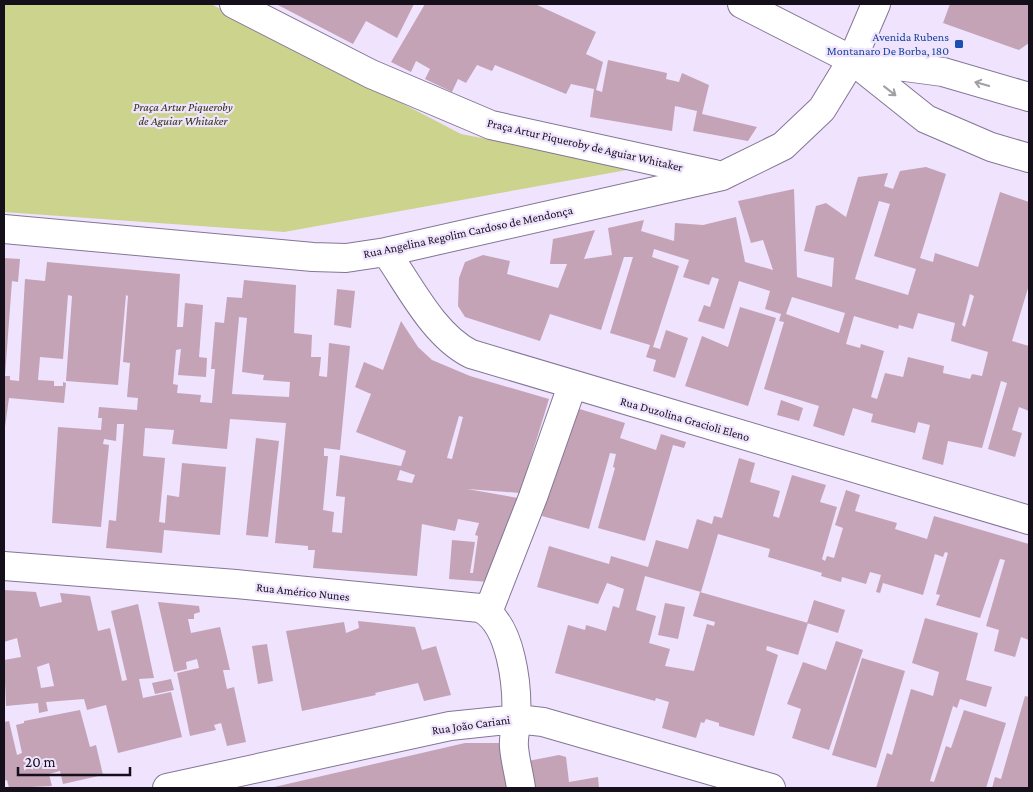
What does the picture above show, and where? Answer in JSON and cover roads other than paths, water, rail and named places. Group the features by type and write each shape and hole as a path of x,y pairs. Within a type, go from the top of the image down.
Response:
{"street":[{"name":"Praça Artur Piqueroby de Aguiar Whitaker","path":"234,4 371,74 491,126 722,176"},
{"path":"742,4 852,60 926,119 991,147 1029,158"},
{"name":"Rua Angelina Regolim Cardoso de Mendonça","path":"4,229 313,257 346,258 386,252 722,176 783,146 822,109 852,60 876,4"},
{"path":"852,60 943,72 1029,96"},
{"name":"Rua Duzolina Gracioli Eleno","path":"386,252 434,323 455,346 471,354 572,386 1029,520"},
{"path":"521,788 514,745 516,683 501,630 488,612 533,497 572,386"},
{"name":"Rua Américo Nunes","path":"4,566 472,607 488,612"},
{"name":"Rua João Cariani","path":"166,788 450,726 516,719 543,722 771,788"}],"place":[{"name":"Avenida Rubens Montanaro De Borba, 180","path":"959,44"}]}
